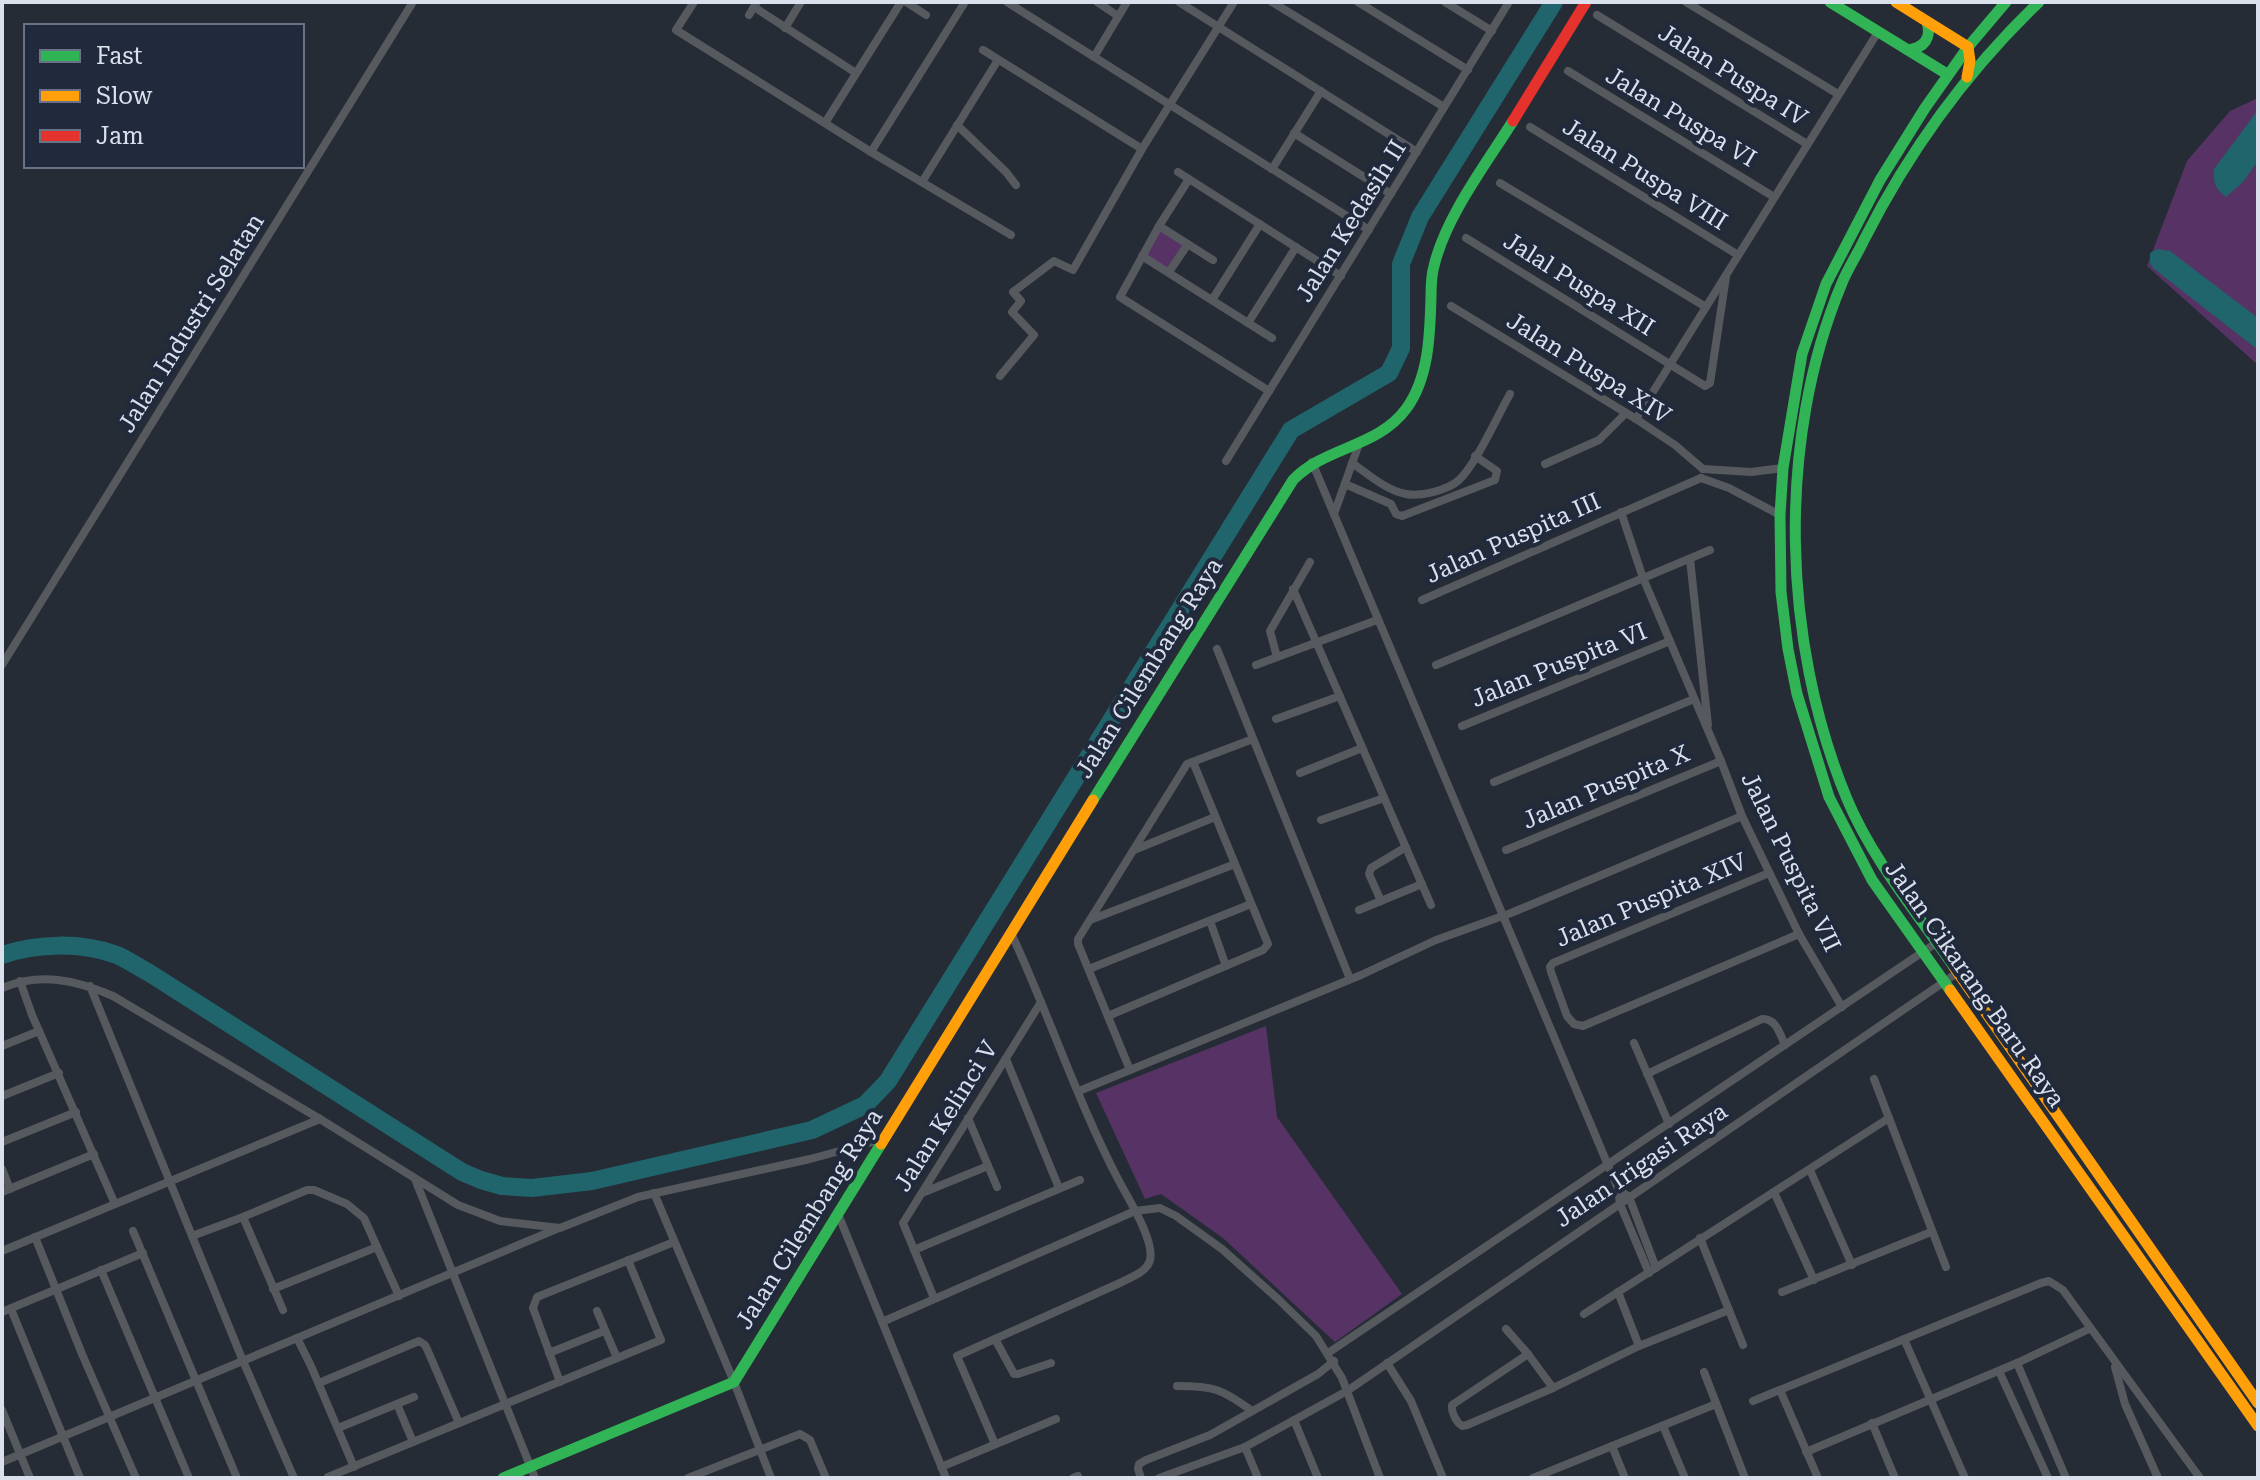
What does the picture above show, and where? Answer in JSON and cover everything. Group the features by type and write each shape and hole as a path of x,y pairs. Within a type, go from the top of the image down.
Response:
{"main road":[{"name":"Jalan Cilembang Raya","path":"734,1382 1302,469 1382,433 1398,419 1416,394 1427,359 1434,261 1448,226 1586,2"},
{"path":"1830,2 1947,74"},
{"name":"Jalan Cikarang Baru Raya","path":"2006,2 1947,74 1880,180 1826,284 1802,354 1783,468 1780,515 1781,592 1788,649 1797,694 1829,797 1872,880 2258,1426"},
{"name":"Jalan Cikarang Baru Raya","path":"2039,2 2006,32 1964,81 1892,185 1841,284 1817,353 1799,448 1794,533 1798,600 1811,690 1843,792 1889,874 2258,1403"},
{"path":"1901,3 1968,47 1970,61 1964,81"},
{"path":"1908,50 1920,48 1928,39 1927,22"},
{"path":"1904,929 1914,928 1921,922"},
{"path":"503,1478 533,1472 734,1382"}],"street":[{"name":"Jalan Industri Selatan","path":"2,665 413,2"},
{"path":"694,2 676,30 1011,235"},
{"path":"785,28 801,2"},
{"path":"825,123 904,2 926,15"},
{"path":"871,152 965,2"},
{"path":"1007,2 1369,230"},
{"path":"1097,2 1118,16"},
{"path":"1094,57 1127,2"},
{"path":"1179,2 1417,152"},
{"path":"1000,376 1034,335 1012,312 1021,301 1013,292 1054,261 1073,270 1142,149 1234,2"},
{"path":"1272,2 1444,107"},
{"path":"1358,2 1468,70"},
{"path":"1445,2 1492,31"},
{"name":"Jalan Kedasih II","path":"1226,461 1509,2"},
{"path":"1686,2 1838,94"},
{"path":"753,8 856,73"},
{"name":"Jalan Puspa IV","path":"1597,15 1807,144"},
{"path":"1636,419 1878,32"},
{"path":"983,50 1142,149"},
{"path":"922,182 998,60"},
{"name":"Jalan Puspa VI","path":"1568,71 1774,197"},
{"path":"1272,169 1321,91"},
{"path":"957,125 1016,185"},
{"name":"Jalan Puspa VIII","path":"1530,127 1738,255"},
{"path":"1294,133 1391,194"},
{"path":"1178,172 1341,276"},
{"path":"1189,179 1120,297 1269,391"},
{"path":"1500,183 1706,307"},
{"path":"1212,300 1260,224"},
{"path":"1159,226 1213,260"},
{"name":"Jalal Puspa XII","path":"1466,238 1705,386 1710,383 1727,273"},
{"path":"1169,272 1188,244"},
{"path":"1248,323 1296,247"},
{"path":"1142,256 1272,338"},
{"name":"Jalan Puspa XIV","path":"1451,306 1675,445 1702,474"},
{"path":"1352,463 1407,495 1437,490 1457,482 1510,394"},
{"path":"1545,464 1599,440 1626,413"},
{"path":"1334,514 1359,444"},
{"path":"1345,484 1391,504 1396,514 1402,516 1495,480 1497,471 1475,456"},
{"path":"1312,462 1618,1189 1620,1204 1652,1270"},
{"path":"1702,474 1783,468"},
{"path":"1702,474 1780,515"},
{"name":"Jalan Puspita III","path":"1422,600 1702,474"},
{"path":"1391,504 1398,491"},
{"name":"Jalan Puspita VII","path":"1621,512 1643,578 1742,816 1799,934 1842,1007"},
{"path":"1436,665 1710,550"},
{"name":"Jalan Puspita VII","path":"1690,559 1709,732"},
{"path":"1277,657 1270,631 1310,562"},
{"path":"1293,589 1431,905"},
{"path":"1256,665 1377,620"},
{"name":"Jalan Puspita VI","path":"1462,726 1670,641"},
{"path":"1217,649 1350,979"},
{"path":"1276,719 1340,696"},
{"path":"1494,782 1694,699"},
{"path":"1130,1070 1078,939 1187,764 1253,739"},
{"path":"1300,773 1362,748"},
{"name":"Jalan Puspita X","path":"1506,850 1721,761"},
{"path":"1108,1016 1263,950 1268,944 1193,762"},
{"path":"1321,820 1384,798"},
{"path":"1079,1091 1350,979 1436,940 1503,916 1742,816"},
{"path":"1133,850 1215,817"},
{"path":"1381,901 1369,874 1371,868 1406,847"},
{"path":"1088,921 1235,864"},
{"name":"Jalan Puspita XIV","path":"1769,873 1553,963 1550,967 1567,1016 1574,1024 1583,1026 1799,934"},
{"path":"1359,910 1422,884"},
{"path":"1089,969 1251,904"},
{"path":"1210,921 1226,966"},
{"path":"995,1444 957,1356 1141,1272 1150,1260 1150,1247 1135,1211 1110,1163 1011,933"},
{"name":"Jalan Irigasi Raya","path":"1141,1478 1139,1464 1210,1435 1318,1374 1332,1359 1607,1165 1936,943"},
{"name":"Jalan Irigasi Raya","path":"1159,1478 1245,1447 1347,1391 1957,973"},
{"path":"2,988 20,981 60,979 90,986 113,996 320,1119 458,1205 500,1221 560,1228"},
{"path":"20,981 115,1204"},
{"path":"90,986 169,1183 294,1478"},
{"name":"Jalan Kelinci V","path":"934,1298 903,1223 1041,1002"},
{"path":"1647,1074 1762,1019 1770,1019 1774,1023 1785,1045"},
{"path":"2,1046 39,1031"},
{"path":"1634,1043 1669,1124"},
{"path":"1006,1059 1059,1188"},
{"path":"2,1096 59,1073"},
{"path":"1874,1079 1946,1267"},
{"path":"2,1142 76,1112"},
{"path":"968,1118 997,1187"},
{"path":"1584,1314 1889,1118"},
{"path":"2,1251 320,1119"},
{"path":"2,1462 638,1197 810,1159 884,1139"},
{"path":"2,1169 6,1190 94,1154"},
{"path":"921,1193 988,1166"},
{"path":"1810,1170 1852,1265"},
{"path":"414,1179 533,1472"},
{"path":"914,1250 1080,1180"},
{"path":"1618,1189 1629,1197 1652,1270"},
{"path":"192,1236 307,1190 314,1190 359,1212 364,1218 399,1296"},
{"path":"1774,1192 1814,1280"},
{"path":"654,1193 771,1478"},
{"path":"882,1322 1135,1211 1160,1208 1222,1249 1316,1336 1342,1378 1380,1478"},
{"path":"838,1214 946,1478"},
{"path":"243,1217 283,1310"},
{"path":"133,1231 237,1478"},
{"path":"1782,1292 1931,1232"},
{"path":"35,1237 136,1478"},
{"path":"1700,1238 1743,1345"},
{"path":"560,1382 533,1308 537,1297 674,1242"},
{"path":"273,1289 377,1247"},
{"path":"80,1478 6,1310 143,1253"},
{"path":"328,1477 661,1339 628,1260"},
{"path":"101,1270 189,1478"},
{"path":"1753,1401 2049,1281 2063,1290 2200,1478"},
{"path":"1618,1292 1639,1346"},
{"path":"1528,1354 1452,1405 1458,1423 1467,1425 1639,1346 1729,1310"},
{"path":"597,1311 617,1358"},
{"path":"1506,1329 1553,1388"},
{"path":"1806,1452 1999,1371 2089,1329"},
{"path":"549,1353 604,1331"},
{"path":"297,1338 354,1467"},
{"path":"995,1339 1014,1374 1051,1363"},
{"path":"1904,1339 1965,1478"},
{"path":"319,1383 419,1341 425,1345 459,1423"},
{"path":"1387,1363 1411,1401 1443,1478"},
{"path":"2017,1363 2066,1478"},
{"path":"2115,1364 2125,1404 2158,1478"},
{"path":"1999,1371 2048,1478"},
{"path":"1704,1372 1745,1478"},
{"path":"1177,1386 1221,1390 1252,1411"},
{"path":"1780,1390 1818,1478"},
{"path":"338,1428 414,1397"},
{"path":"397,1404 413,1442"},
{"path":"1533,1478 1716,1404"},
{"path":"2,1410 30,1478"},
{"path":"941,1467 1056,1419"},
{"path":"1294,1420 1318,1478"},
{"path":"1872,1423 1895,1478"},
{"path":"1663,1426 1685,1478"},
{"path":"688,1478 795,1435 803,1435 810,1440 826,1478"},
{"path":"1612,1446 1625,1478"},
{"path":"1245,1447 1258,1478"},
{"path":"714,1467 718,1478"},
{"path":"1559,1468 1564,1478"}],"shaded area":[{"path":"2258,98 2258,365 2147,266 2187,161 2230,111"},
{"path":"1159,227 1185,245 1169,270 1144,253"},
{"path":"1266,1026 1277,1117 1402,1294 1335,1342 1223,1238 1161,1194 1145,1199 1096,1093"}],"water":[{"path":"2258,110 2258,161 2243,182 2226,197 2216,185 2214,169"},
{"path":"2157,249 2170,251 2258,318 2258,350 2153,268 2150,253"}],"waterway":[{"path":"2,955 30,948 60,946 89,948 117,955 462,1172 502,1186 532,1188 592,1181 812,1130 865,1105 888,1081 1291,430 1389,373 1401,348 1401,264 1420,217 1554,2"}],"traffic: fast":[{"path":"1830,2 1947,74"},
{"path":"1950,990 1872,880 1829,797 1797,694 1788,649 1781,592 1780,515 1783,468 1802,354 1826,284 1880,180 1925,108 1968,47 2006,2"},
{"path":"1954,967 1869,843 1847,799 1825,738 1799,609 1795,541 1797,474 1806,408 1821,344 1847,272 1900,175 1941,114 1988,56 2039,2"},
{"path":"1908,50 1925,41 1927,22"},
{"path":"1093,800 1293,480 1320,460 1381,432 1394,422 1414,397 1427,355 1432,277 1440,247 1468,191 1513,121"},
{"path":"503,1478 734,1382 881,1144"}],"traffic: slow":[{"path":"1896,2 1968,47 1970,61 1967,77"},
{"path":"881,1144 1093,800"},
{"path":"1954,967 2258,1403"},
{"path":"1950,990 2258,1426"}],"traffic: jam":[{"path":"1513,121 1586,2"}]}
